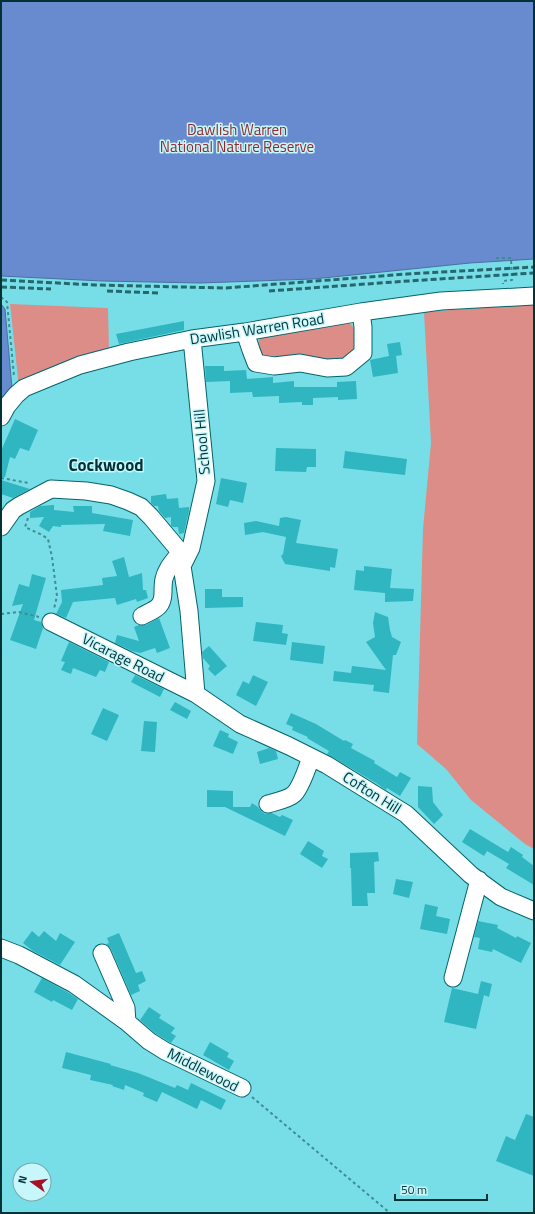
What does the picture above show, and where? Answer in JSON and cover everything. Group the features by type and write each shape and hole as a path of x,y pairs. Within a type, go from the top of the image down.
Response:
{"street":[{"name":"Dawlish Warren Road","path":"1,416 16,395 24,388 80,365 129,352 192,339 245,332 361,312 441,301 534,296"},
{"path":"245,332 250,350 256,363 274,366 300,363 327,368 346,367 363,353 363,327 361,312"},
{"name":"School Hill","path":"142,616 161,605 163,600 165,574 181,560 191,548 206,482 192,339"},
{"path":"1,527 13,510 51,489 111,495 128,500 141,507 177,548 181,560 189,611 196,694"},
{"name":"Vicarage Road","path":"51,622 196,694"},
{"name":"Cofton Hill","path":"196,694 240,724 327,765 406,814 471,875 501,897 534,911"},
{"path":"268,804 294,794 302,782 311,757"},
{"path":"453,978 479,880"},
{"name":"Middlewood","path":"1,948 19,955 74,984 127,1022 148,1041 242,1088"},
{"path":"102,953 126,1008 127,1022"}],"path":[{"path":"496,258 511,258 512,280 503,281"},
{"path":"1,297 7,302 16,395"},
{"path":"1,478 35,484"},
{"path":"1,614 19,612 36,616 51,622 57,596 48,539 26,527 29,514 28,509 19,506"},
{"name":"Middlewood","path":"242,1088 390,1213"}],"shaded area":[{"path":"10,304 108,308 109,350 19,388"},
{"path":"534,305 534,849 525,844 471,800 446,769 417,744 423,529 431,443 424,312"},
{"path":"346,321 355,331 356,339 354,353 344,362 262,359 256,348 259,340 264,334"}],"water":[{"name":"Dawlish Warren National Nature Reserve","path":"1,1 534,1 534,259 470,263 313,279 200,283 102,281 1,276"},
{"path":"1,304 5,309 12,388 1,406"}],"building":[{"path":"184,321 184,330 119,344 116,334"},
{"path":"400,342 402,355 396,356 398,373 373,377 370,360 389,356 387,344"},
{"path":"205,366 224,366 224,371 246,370 247,379 273,377 273,383 294,381 294,387 337,387 337,382 356,381 357,399 338,400 338,397 313,398 313,405 302,405 302,402 279,403 279,396 253,397 252,392 230,393 230,381 206,382"},
{"path":"15,419 38,430 29,451 20,448 15,459 10,457 5,477 1,477 1,451"},
{"path":"276,448 316,449 316,467 307,467 306,472 275,471"},
{"path":"345,451 407,459 405,475 343,468"},
{"path":"221,478 247,483 243,503 230,500 228,507 216,504"},
{"path":"1,480 30,489 13,498 1,494"},
{"path":"166,494 167,499 178,498 179,508 189,507 184,533 179,534 178,527 171,526 171,517 165,518 159,511 158,506 154,506 151,503 151,496"},
{"path":"54,505 54,510 74,512 73,506 92,506 92,513 133,520 130,536 103,531 105,524 61,525 61,527 53,526 49,532 39,526 44,517 30,518 30,512 40,506"},
{"path":"286,517 301,520 296,543 338,549 335,568 330,567 330,571 285,564 281,556 283,554 286,537 263,532 245,535 244,523 256,521 279,526 280,518"},
{"path":"124,557 129,577 142,573 143,590 146,590 148,598 137,602 136,599 117,605 115,598 73,602 66,618 56,614 62,602 61,590 103,585 102,578 117,576 112,561"},
{"path":"364,566 392,569 390,588 414,589 413,601 385,602 385,593 354,590 356,570 364,571"},
{"path":"32,574 46,578 34,620 41,622 43,628 36,649 10,640 23,604 12,606 19,584 29,587"},
{"path":"205,589 222,589 222,597 243,597 243,607 205,608"},
{"path":"375,612 388,617 392,637 401,642 396,655 393,655 389,693 373,691 374,685 333,681 334,671 351,673 352,666 386,670 366,642 375,637 373,623"},
{"path":"159,618 170,648 157,653 155,648 140,653 115,643 117,635 139,641 134,627 146,625"},
{"path":"256,622 283,625 282,633 288,634 286,645 253,641"},
{"path":"69,642 109,662 105,672 100,670 96,677 73,668 71,674 61,670 65,662 61,661"},
{"path":"292,642 325,646 323,664 290,660"},
{"path":"209,646 227,666 215,676 208,669 210,666 203,658 202,652"},
{"path":"135,675 164,689 160,697 131,682"},
{"path":"253,675 268,682 256,706 236,695 243,681 249,684"},
{"path":"175,702 191,711 187,719 170,710"},
{"path":"103,708 119,715 107,741 91,734"},
{"path":"291,713 316,724 344,741 345,740 353,744 351,748 375,761 374,763 397,777 400,772 411,778 400,796 387,788 386,790 327,754 329,751 307,738 308,737 292,730 293,727 286,724"},
{"path":"144,721 157,722 155,752 141,751"},
{"path":"220,730 229,734 228,737 238,742 233,754 213,746"},
{"path":"269,748 276,751 278,759 260,764 257,752"},
{"path":"418,786 432,787 433,802 443,815 434,824 418,807"},
{"path":"207,790 233,791 233,807 250,807 252,803 265,814 272,813 280,817 282,815 293,820 285,836 225,807 207,807"},
{"path":"470,829 508,852 511,847 523,855 522,857 534,866 534,885 506,868 509,864 487,851 484,856 462,842"},
{"path":"308,841 324,851 322,856 328,859 322,868 300,854"},
{"path":"378,852 379,861 374,862 375,893 367,893 368,906 352,906 350,853"},
{"path":"396,879 413,882 409,898 393,894"},
{"path":"425,904 438,907 436,916 450,919 447,934 420,929"},
{"path":"478,921 498,925 497,928 516,938 517,936 531,943 521,963 493,949 492,952 478,949 480,938 474,937"},
{"path":"32,931 39,937 44,931 56,941 60,933 75,942 60,965 33,951 23,943"},
{"path":"119,933 136,973 142,971 146,981 138,985 140,991 131,995 111,949 106,944 109,943 107,938"},
{"path":"42,978 78,999 72,1010 53,1000 52,1002 34,992"},
{"path":"481,981 492,984 489,997 484,995 476,1029 444,1022 452,988 478,994"},
{"path":"149,1007 161,1015 159,1018 175,1028 171,1033 176,1036 171,1043 155,1033 140,1020"},
{"path":"210,1042 229,1053 227,1057 234,1061 229,1070 203,1055"},
{"path":"66,1052 111,1064 110,1065 138,1073 175,1088 177,1085 188,1090 191,1083 226,1100 221,1110 201,1100 197,1109 162,1092 157,1102 143,1096 144,1093 125,1085 124,1090 112,1086 113,1085 90,1080 91,1075 62,1068"},
{"path":"526,1114 534,1117 534,1176 496,1161 506,1136 515,1140"}],"railway":[{"path":"1,280 95,285 226,288 407,274 534,267"},
{"path":"269,291 534,273"},
{"path":"1,287 51,289"},
{"path":"107,291 159,293"}],"district":[{"name":"Cockwood","path":"106,465"}]}
